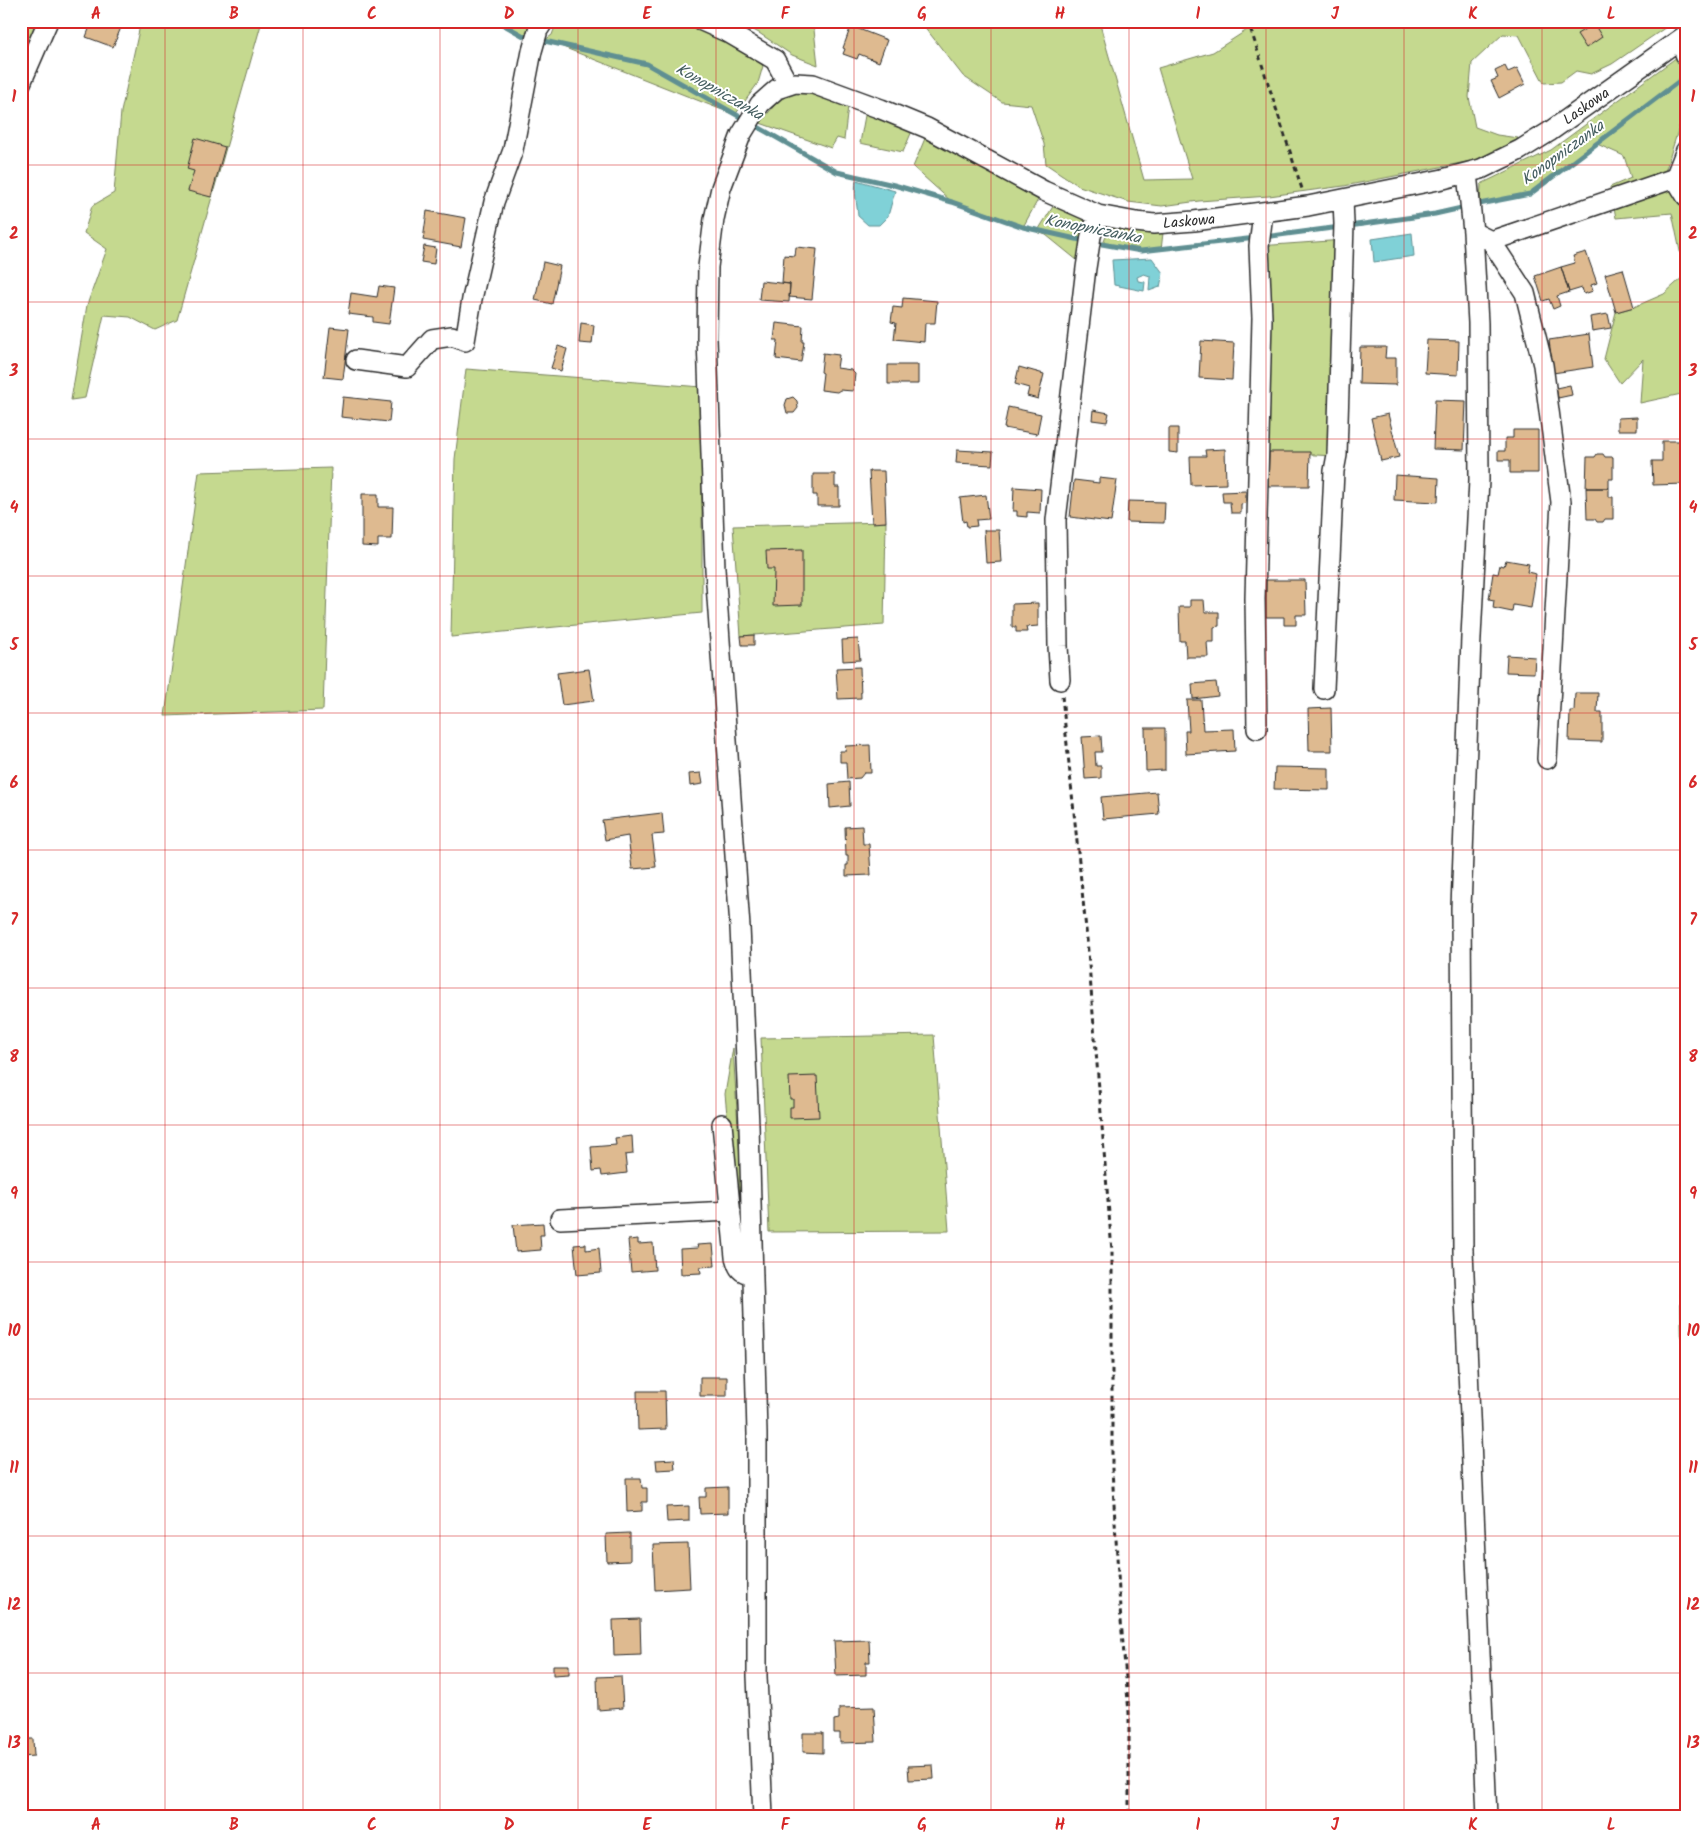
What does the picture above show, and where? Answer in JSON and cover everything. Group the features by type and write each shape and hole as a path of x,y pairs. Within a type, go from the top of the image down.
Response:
{"street":[{"path":"21,83 48,21"},
{"path":"702,21 729,33 776,60 788,84 765,98 751,116 741,136 721,188 714,219 708,267 707,330 715,569 740,937 749,1125 757,1444 757,1676 763,1817"},
{"path":"356,360 407,367 432,339 452,336 465,341 472,299 494,202 513,150 532,51 541,26"},
{"name":"Laskowa","path":"788,84 803,83 821,86 927,128 1044,190 1098,215 1136,222 1172,224 1308,206 1443,180 1467,173 1494,163 1532,143 1682,44"},
{"path":"1491,241 1675,178 1686,150"},
{"path":"1467,173 1478,322 1479,480 1461,908 1463,1251 1486,1817"},
{"path":"1675,178 1686,196"},
{"path":"1324,689 1334,471 1337,455 1344,232 1343,199"},
{"path":"1257,729 1255,599 1262,318 1260,239 1262,213"},
{"path":"1471,214 1525,293 1543,365 1561,502 1547,759"},
{"path":"1060,680 1056,520 1090,242 1098,215"},
{"path":"722,1124 735,1256 738,1268 743,1273 753,1274"},
{"path":"560,1219 731,1211"}],"path":[{"path":"1248,21 1308,206"},
{"path":"1060,680 1087,948 1112,1251 1112,1469 1120,1609 1129,1713 1128,1817"}],"green space":[{"path":"21,21 57,21 41,57 21,51"},
{"path":"141,21 262,21 177,320 155,330 130,317 104,315 85,398 71,400 87,305 107,249 84,233 92,206 114,193 121,112"},
{"path":"497,21 538,21 529,40"},
{"path":"557,21 673,21 702,30 748,52 763,66 758,83 735,115 545,40 552,35"},
{"path":"736,21 813,21 818,65 792,55 759,33"},
{"path":"920,21 1099,21 1144,180 1192,179 1158,68 1213,52 1261,21 1675,21 1612,64 1591,74 1576,71 1561,82 1544,83 1519,35 1503,34 1472,63 1469,97 1475,127 1497,135 1518,138 1510,149 1481,159 1344,186 1269,196 1199,201 1162,206 1128,202 1079,186 1046,164 1044,144 1031,105 1002,102 963,76"},
{"path":"1677,57 1686,71 1686,105 1664,175 1686,212 1686,393 1640,403 1643,359 1620,383 1604,359 1616,312 1634,307 1664,294 1685,275 1672,213 1616,218 1610,187 1631,178 1624,156 1597,144 1530,194 1480,204 1481,184 1551,150"},
{"path":"796,92 819,94 848,106 844,140 837,138 831,148 760,123 782,96"},
{"path":"866,110 912,131 903,152 860,143"},
{"path":"926,136 1040,196 1023,227 952,202 913,167"},
{"path":"1054,205 1098,222 1083,265 1046,235 1037,232"},
{"path":"1110,226 1163,233 1161,250 1141,251 1103,244"},
{"path":"1344,240 1335,456 1258,452 1259,246"},
{"path":"466,369 702,387 702,613 451,637 455,459"},
{"path":"331,468 323,710 165,716 199,472"},
{"path":"886,522 884,625 741,636 733,526"},
{"path":"934,1035 949,1231 769,1232 761,1038"},
{"path":"733,1048 745,1237 738,1230 725,1094"},
{"path":"1680,1275 1686,1275 1686,1554"}],"water":[{"path":"856,180 895,191 888,216 879,225 868,225 858,216 855,194"},
{"path":"1412,233 1414,256 1374,262 1372,239"},
{"path":"1152,258 1163,273 1160,287 1149,291 1150,276 1144,274 1137,277 1138,281 1145,282 1144,291 1114,285 1112,260"}],"building":[{"path":"92,21 112,21 122,25 113,47 86,37"},
{"path":"1594,24 1602,37 1586,48 1577,34"},
{"path":"851,26 887,40 879,62 859,54 857,59 843,54 845,49 843,48"},
{"path":"1505,66 1508,72 1517,68 1525,84 1499,98 1491,81 1498,78 1495,71"},
{"path":"195,138 225,147 211,197 188,191 194,171 187,169"},
{"path":"427,211 466,218 461,247 423,240"},
{"path":"424,246 436,248 434,264 421,262"},
{"path":"796,247 817,249 812,299 789,297 790,284 782,283 784,255 795,256"},
{"path":"1586,252 1597,283 1591,285 1593,291 1584,294 1582,288 1569,292 1561,267 1575,263 1573,256"},
{"path":"543,262 560,266 552,304 535,300"},
{"path":"1561,267 1569,292 1557,296 1560,306 1553,309 1549,299 1543,301 1535,276"},
{"path":"1623,269 1634,307 1616,312 1605,274"},
{"path":"761,281 790,284 789,302 759,300"},
{"path":"379,286 394,288 389,324 373,322 373,317 348,314 351,293 377,297"},
{"path":"903,298 937,301 935,323 925,323 924,342 894,339 896,323 891,322 893,307 902,308"},
{"path":"1608,314 1611,328 1592,331 1590,317"},
{"path":"581,323 594,325 592,344 579,343"},
{"path":"776,323 803,326 802,342 804,342 801,362 776,359 778,340 774,340"},
{"path":"330,327 349,329 343,379 324,377"},
{"path":"1589,334 1593,367 1553,373 1549,340"},
{"path":"1427,340 1459,341 1458,375 1425,373"},
{"path":"1201,341 1234,343 1232,380 1199,378"},
{"path":"558,346 567,349 561,371 551,368"},
{"path":"1360,347 1386,347 1385,358 1396,358 1396,385 1359,384"},
{"path":"823,353 839,355 837,368 851,370 855,374 853,391 821,390"},
{"path":"888,365 918,365 918,384 888,384"},
{"path":"1019,367 1044,374 1038,399 1027,396 1029,388 1015,384"},
{"path":"1570,385 1572,395 1558,398 1556,388"},
{"path":"343,397 391,402 389,422 341,417"},
{"path":"793,397 797,401 798,408 794,413 787,413 785,405 787,399"},
{"path":"1435,400 1466,401 1464,450 1433,449"},
{"path":"1008,407 1041,414 1037,434 1004,428"},
{"path":"1093,410 1109,413 1107,422 1092,420"},
{"path":"1388,414 1399,457 1381,461 1371,418"},
{"path":"1637,417 1637,430 1618,430 1618,418"},
{"path":"1169,428 1178,428 1178,453 1169,452"},
{"path":"1513,430 1538,430 1538,473 1510,473 1510,460 1498,460 1498,451 1505,451 1505,438 1513,438"},
{"path":"1662,441 1686,441 1686,484 1653,485 1652,461 1662,461"},
{"path":"1225,449 1226,484 1191,485 1190,456 1206,456 1205,450"},
{"path":"957,450 993,452 992,465 956,463"},
{"path":"1269,452 1310,452 1309,486 1268,486"},
{"path":"1597,454 1613,457 1613,479 1609,479 1609,488 1586,488 1587,457 1595,457"},
{"path":"869,471 884,471 886,522 872,523"},
{"path":"813,474 835,474 835,487 839,487 839,506 817,506 817,495 813,495"},
{"path":"1395,475 1439,478 1438,502 1394,500"},
{"path":"1099,478 1117,480 1111,522 1070,517 1074,480 1099,483"},
{"path":"1014,487 1041,489 1040,513 1027,512 1027,517 1017,516 1017,511 1013,511"},
{"path":"1586,488 1609,488 1609,497 1613,497 1613,519 1597,522 1595,519 1587,519"},
{"path":"1246,491 1246,503 1241,504 1241,513 1231,513 1230,502 1223,502 1222,492"},
{"path":"362,494 378,494 378,507 393,507 392,539 378,539 378,547 362,546"},
{"path":"986,495 989,519 976,520 977,526 967,527 966,521 963,522 960,498"},
{"path":"1128,501 1165,502 1164,523 1127,522"},
{"path":"984,530 999,530 1001,562 986,563"},
{"path":"802,550 802,605 773,606 774,569 767,569 766,551"},
{"path":"1506,560 1529,564 1527,572 1536,574 1531,608 1513,605 1512,612 1493,608 1494,600 1489,599 1493,573 1498,574 1500,565 1504,566"},
{"path":"1266,580 1305,580 1306,615 1296,615 1296,625 1284,625 1284,617 1266,617"},
{"path":"1190,600 1204,600 1205,612 1219,612 1219,626 1214,627 1214,642 1207,642 1208,657 1186,657 1185,641 1180,641 1179,607 1190,607"},
{"path":"1038,603 1038,626 1026,627 1027,632 1016,632 1016,627 1012,627 1012,604"},
{"path":"754,635 754,645 742,645 741,636"},
{"path":"858,639 860,660 843,661 842,640"},
{"path":"1507,655 1535,657 1534,673 1506,672"},
{"path":"860,667 861,698 838,699 836,668"},
{"path":"589,669 594,701 562,705 557,673"},
{"path":"1216,682 1218,696 1193,699 1192,684"},
{"path":"1575,693 1598,693 1597,712 1602,712 1602,742 1569,741 1570,711 1574,711"},
{"path":"1187,700 1201,700 1203,730 1234,729 1235,751 1186,754 1185,731 1189,731"},
{"path":"1331,708 1332,751 1309,751 1308,709"},
{"path":"1145,728 1165,728 1165,770 1146,771"},
{"path":"1101,736 1102,752 1095,752 1096,766 1101,766 1101,778 1085,779 1082,737"},
{"path":"870,745 871,773 864,773 860,778 847,779 846,762 840,762 840,751 846,751 845,746"},
{"path":"1275,767 1329,768 1329,790 1274,789"},
{"path":"701,773 703,784 690,786 689,774"},
{"path":"849,782 850,806 830,808 829,784"},
{"path":"1157,792 1159,814 1103,819 1101,797"},
{"path":"662,813 664,834 652,835 656,867 632,869 628,836 605,840 602,820"},
{"path":"862,826 863,844 869,844 871,875 846,876 848,856 846,856 845,827"},
{"path":"817,1076 819,1117 790,1118 790,1107 793,1107 793,1099 790,1099 789,1077"},
{"path":"632,1136 633,1154 625,1155 627,1173 602,1176 601,1170 593,1171 591,1147 616,1145 615,1138"},
{"path":"543,1223 544,1235 540,1235 541,1250 516,1252 513,1225"},
{"path":"638,1239 638,1244 653,1243 655,1270 631,1272 628,1240"},
{"path":"586,1244 586,1250 599,1248 601,1273 577,1275 574,1245"},
{"path":"713,1244 715,1266 700,1267 701,1273 681,1274 680,1249 698,1248 697,1245"},
{"path":"700,1377 727,1377 727,1396 700,1396"},
{"path":"637,1391 665,1391 666,1429 638,1430"},
{"path":"674,1459 675,1469 657,1470 656,1460"},
{"path":"626,1478 641,1478 642,1488 647,1488 647,1502 642,1502 642,1511 627,1512"},
{"path":"728,1487 728,1513 700,1514 699,1497 706,1497 706,1488"},
{"path":"689,1506 689,1521 667,1522 666,1507"},
{"path":"630,1533 630,1561 607,1562 606,1534"},
{"path":"688,1544 690,1588 655,1590 653,1545"},
{"path":"640,1619 641,1655 614,1656 613,1620"},
{"path":"869,1640 870,1662 866,1662 866,1675 836,1676 834,1641"},
{"path":"553,1665 569,1665 569,1674 553,1675"},
{"path":"621,1676 623,1708 598,1710 597,1677"},
{"path":"874,1707 876,1742 840,1743 840,1733 834,1733 834,1720 839,1719 839,1708"},
{"path":"803,1733 823,1733 823,1753 803,1752"},
{"path":"21,1739 33,1739 34,1756 21,1757"},
{"path":"933,1765 934,1779 909,1780 908,1766"}],"waterway":[{"name":"Konopniczanka","path":"497,21 531,40"},
{"name":"Konopniczanka","path":"540,40 647,64 837,172 894,185 952,202 1023,227 1141,251 1256,238"},
{"name":"Konopniczanka","path":"1474,205 1530,194 1686,76"},
{"name":"Konopniczanka","path":"1349,226 1435,214 1466,207"},
{"name":"Konopniczanka","path":"1264,237 1340,227"}]}
